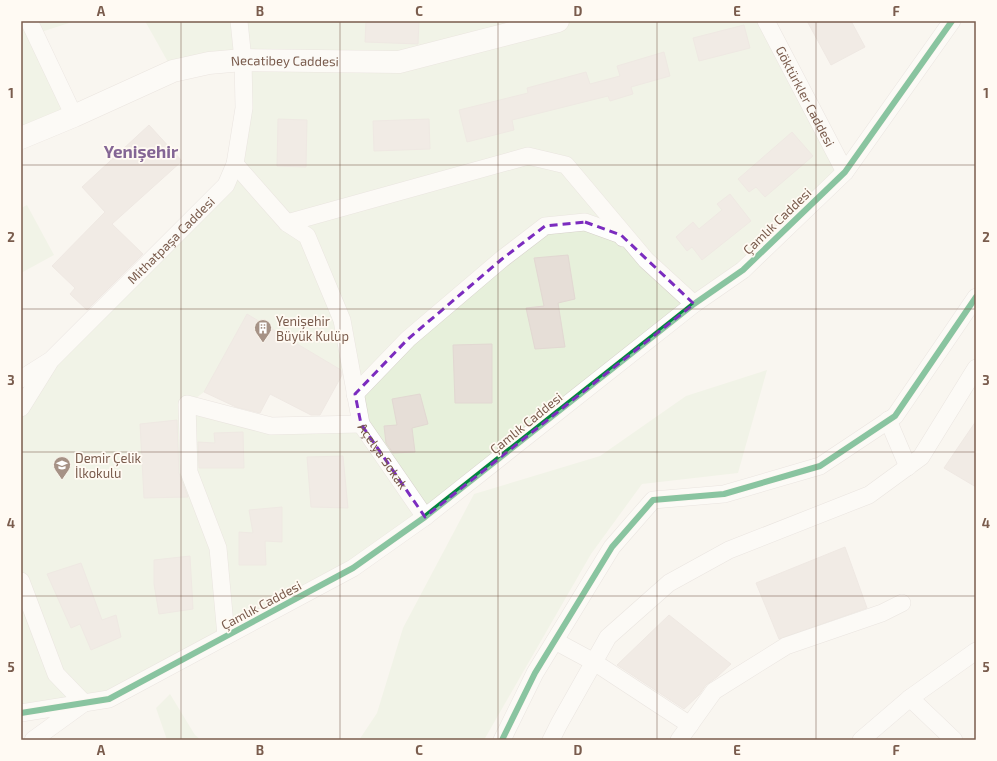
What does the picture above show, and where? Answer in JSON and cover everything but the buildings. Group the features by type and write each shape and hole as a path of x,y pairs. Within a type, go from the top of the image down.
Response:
{"street":[{"path":"29,21 74,116"},
{"name":"Mithatpaşa Caddesi","path":"21,379 51,360 226,185 235,164 244,108 243,60 238,21"},
{"name":"Necatibey Caddesi","path":"21,138 74,116 173,71 209,63 243,60 399,62 558,21"},
{"name":"Göktürkler Caddesi","path":"766,21 845,172"},
{"name":"Çamlık Caddesi","path":"21,713 109,699 353,568 425,517 694,304 743,270 845,172 952,21"},
{"path":"287,223 528,156 566,165 646,260"},
{"name":"Açelya Sokak","path":"235,164 287,223 307,236 342,320 361,424 425,517"},
{"path":"355,394 408,339 502,258 545,226 585,222 620,235 694,304"},
{"path":"502,740 535,673 612,548 653,500 724,494 820,466 895,416 976,298"},
{"path":"21,408 51,360"},
{"path":"551,740 608,637 669,583 729,550 869,495 921,457 976,368"},
{"path":"226,636 218,548 190,472 187,404 271,426 361,424"},
{"path":"888,420 908,467"},
{"path":"21,581 56,674 84,703 33,740"},
{"path":"679,740 714,691 786,646 882,613 902,603"},
{"path":"555,641 594,662 690,725"},
{"path":"861,740 910,698 976,651"},
{"path":"910,698 954,740"}],"highlighted area":[{"path":"585,222 621,235 694,304 425,517 361,424 355,394 408,339 502,259 545,226"}],"green space":[{"path":"21,21 75,21 35,34 74,116 21,138"},
{"path":"145,21 766,21 845,172 743,270 425,517 109,699 21,713 21,408 51,360 226,185 243,60 173,71","holes":["247,314 344,372 361,424 271,426 188,404 204,392"]},
{"path":"27,205 54,255 21,273 21,208"},
{"path":"767,370 738,473 642,484 591,554 484,740 359,740 377,713 403,628 474,494 600,456 686,396"},
{"path":"170,694 195,735 201,740 167,740 156,708"}],"cycle path":[{"path":"21,713 109,699 353,568 425,517 694,304 743,270 845,172 952,21"},
{"path":"502,740 535,673 612,547 653,500 724,494 820,466 895,416 976,297"}],"place":[{"name":"Yenişehir Büyük Kulüp","path":"263,343"},
{"name":"Demir Çelik İlkokulu","path":"62,480"}],"district":[{"name":"Yenişehir","path":"141,151"}]}
